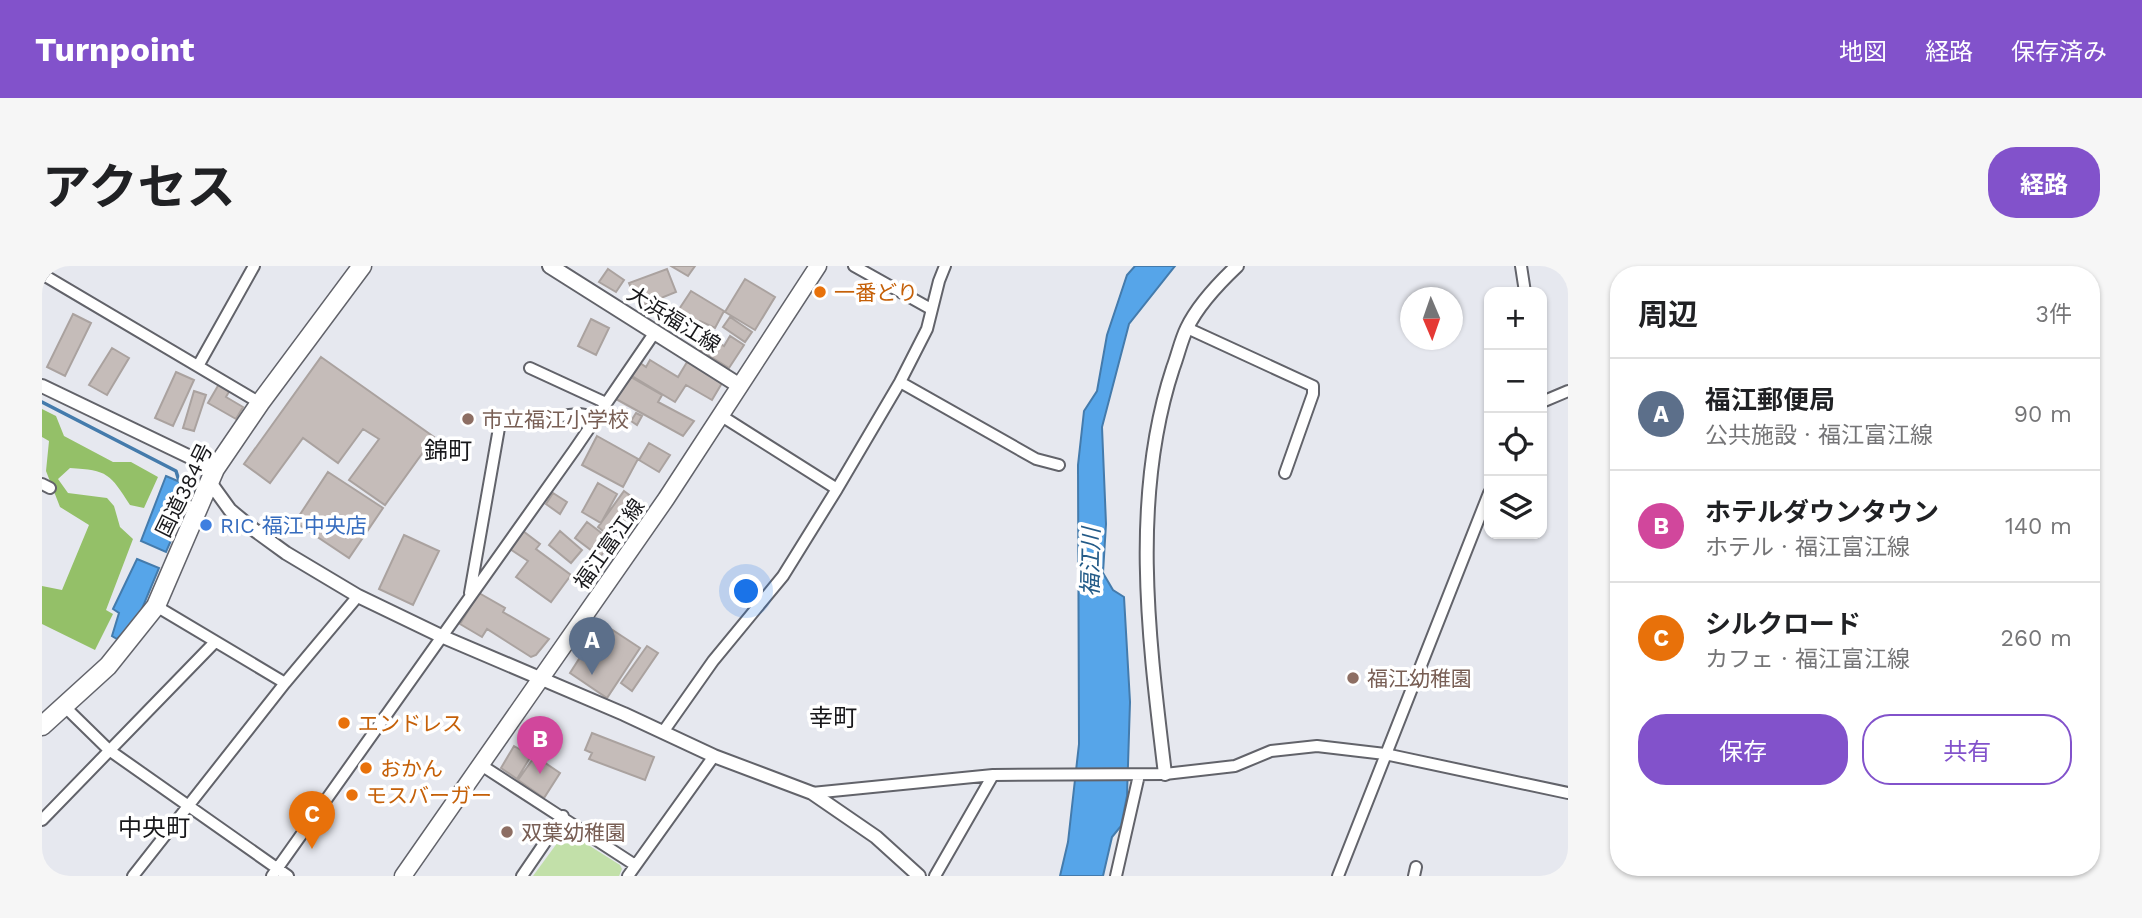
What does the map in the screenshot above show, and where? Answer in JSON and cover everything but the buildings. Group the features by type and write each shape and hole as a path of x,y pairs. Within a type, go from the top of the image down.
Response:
{"highway":[{"name":"国道384号","path":"42,726 108,666 156,606 212,475 260,403 362,266"}],"main road":[{"name":"大浜福江線","path":"550,266 740,386"},
{"name":"福江富江線","path":"403,876 666,499 818,266"}],"street":[{"path":"198,366 254,266"},
{"path":"854,266 931,309"},
{"path":"663,732 713,661 783,576 837,489 900,382 927,329 946,266"},
{"path":"1164,775 1146,555 1152,454 1160,415 1187,328 1205,300 1237,266"},
{"path":"1521,266 1524,287"},
{"path":"42,274 260,403"},
{"path":"1187,328 1313,386 1313,394 1285,473"},
{"path":"275,872 597,417 654,332"},
{"path":"530,368 606,403"},
{"path":"900,382 1037,459 1059,465"},
{"path":"42,386 212,475 230,510 286,553 358,596 441,636 714,756 812,793 876,837 919,876"},
{"path":"1547,400 1568,391"},
{"path":"470,596 502,422 579,414 597,417"},
{"path":"720,415 837,489"},
{"path":"1338,876 1484,506"},
{"path":"133,876 358,596"},
{"path":"156,606 285,684"},
{"path":"42,820 214,643"},
{"path":"64,705 109,750 275,872 288,876"},
{"path":"812,793 993,775 1164,775 1235,766 1271,751 1317,746 1385,754 1568,793"},
{"path":"628,876 714,756"},
{"path":"481,765 635,865"},
{"path":"935,876 993,775"},
{"path":"1116,876 1139,775"},
{"path":"522,876 563,816"}],"green space":[{"path":"42,409 56,416 64,436 113,462 131,462 158,477 144,508 130,505 118,486 100,472 70,468 58,479 68,493 107,498 114,506 120,527 133,539 106,610 113,614 95,650 42,624 42,586 62,590 89,525 60,507 46,471 49,441 42,437"},
{"path":"566,831 620,865 622,869 619,876 533,876"}],"water":[{"name":"福江川","path":"1135,266 1175,266 1129,324 1102,427 1106,524 1103,573 1113,590 1124,597 1130,702 1127,796 1121,826 1112,837 1103,876 1060,876 1068,842 1079,744 1078,465 1084,411 1097,391 1107,335 1127,275"},
{"path":"166,476 194,488 166,552 141,541"},
{"path":"137,559 159,568 139,616 117,639 112,636 119,613 113,609"}],"waterway":[{"path":"42,402 176,471 179,481"}],"place":[{"name":"一番どり","path":"820,292"},
{"name":"市立福江小学校","path":"468,419"},
{"name":"RIC 福江中央店","path":"206,525"},
{"name":"福江郵便局","path":"592,675"},
{"name":"福江幼稚園","path":"1353,678"},
{"name":"エンドレス","path":"344,723"},
{"name":"おかん","path":"366,768"},
{"name":"ホテルダウンタウン","path":"540,774"},
{"name":"モスバーガー","path":"352,795"},
{"name":"双葉幼稚園","path":"507,832"},
{"name":"シルクロード","path":"312,849"}],"district":[{"name":"錦町","path":"448,451"},
{"name":"幸町","path":"833,718"},
{"name":"中央町","path":"154,828"}]}
